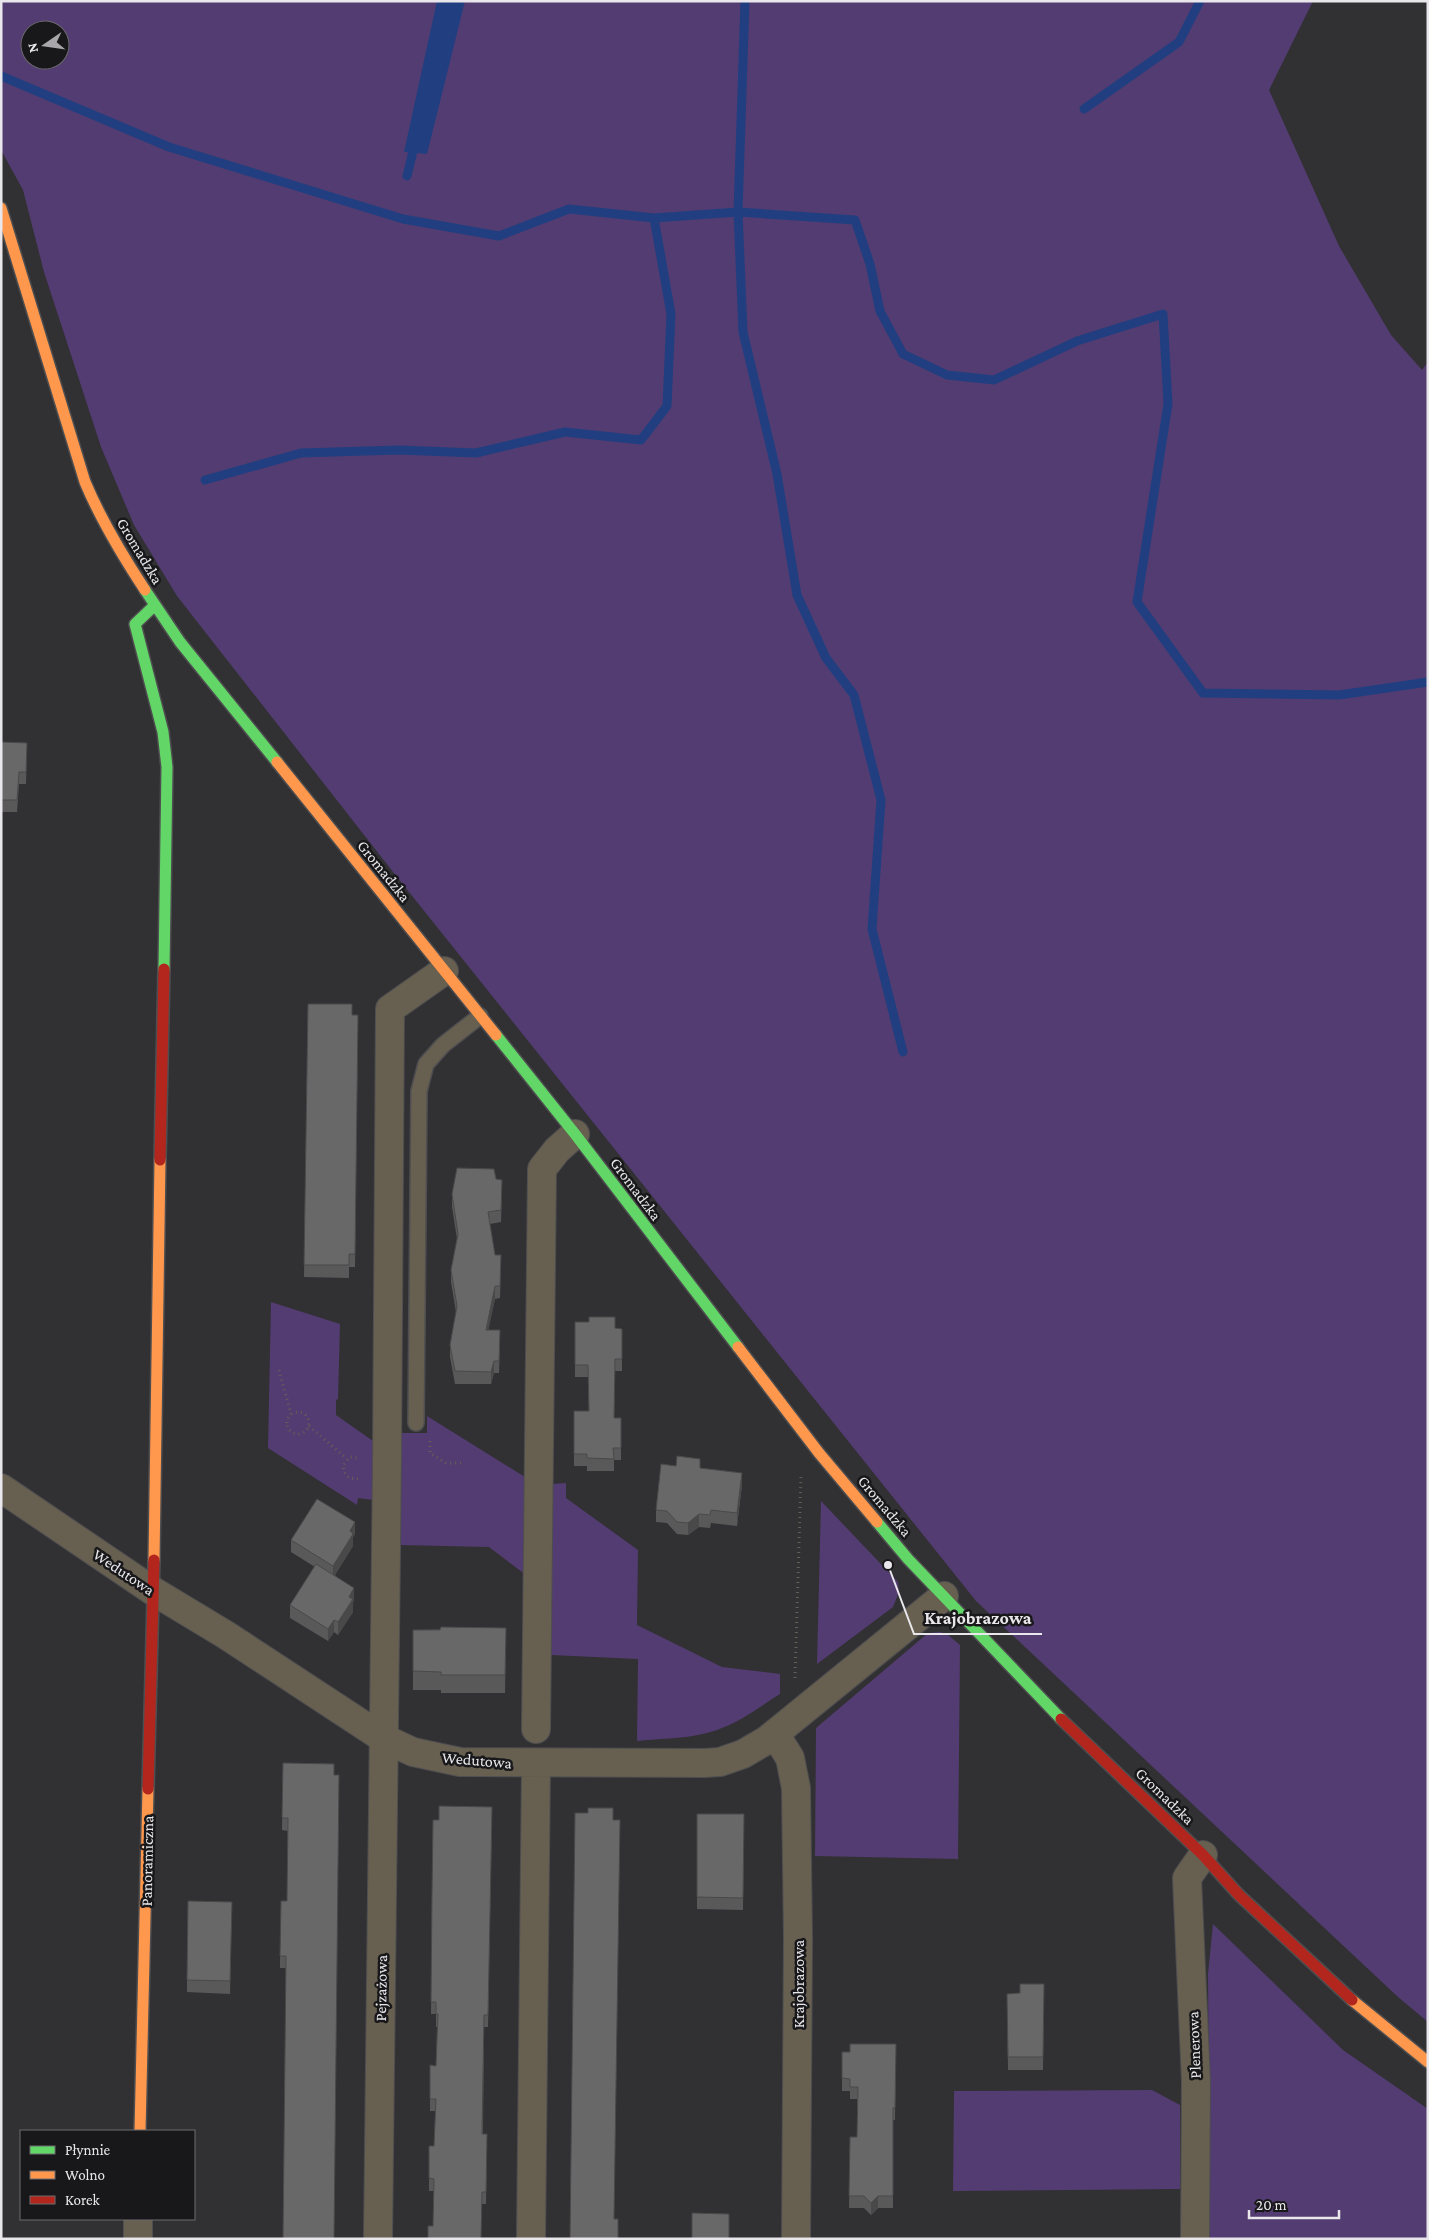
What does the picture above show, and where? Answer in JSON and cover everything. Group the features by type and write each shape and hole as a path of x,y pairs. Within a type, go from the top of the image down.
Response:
{"street":[{"name":"Gromadzka","path":"1,208 85,482 119,551 154,606 180,642 575,1134 819,1453 908,1559 1057,1715 1203,1856 1239,1895 1344,1994 1428,2062"},
{"name":"Panoramiczna","path":"140,2130 153,1591 167,767 163,732 135,624 154,606"},
{"name":"Pejzażowa","path":"378,2239 387,1471 390,1009 444,971"},
{"path":"536,1729 542,1169 575,1134"},
{"name":"Wedutowa","path":"1,1488 153,1591 226,1635 383,1738 413,1752 460,1762 536,1764 720,1762 743,1754 775,1734 944,1596"},
{"name":"Krajobrazowa","path":"775,1734 790,1758 796,1788 798,1875 796,2239"},
{"path":"531,2239 536,1764"},
{"name":"Plenerowa","path":"1195,2239 1196,2082 1187,1878 1203,1856"},
{"path":"138,2220 138,2239"}],"lane":[{"path":"416,1423 419,1091 426,1064 443,1045 480,1016"}],"path":[{"path":"279,1370 291,1414"},
{"path":"300,1412 308,1417 309,1426 304,1433 296,1434 288,1430 286,1421 291,1414 300,1412"},
{"path":"416,1423 430,1423 430,1453 446,1463 465,1463"},
{"path":"309,1426 347,1459"},
{"path":"800,1713 794,1703 801,1478 808,1465 819,1453"}],"shaded area":[{"path":"1,1 1313,1 1269,90 1339,246 1391,335 1422,370 1428,362 1428,2022 1398,1997 976,1601 397,877 177,596 134,525 101,447 44,272 23,190 1,150"},
{"path":"271,1302 340,1324 336,1415 373,1441 373,1500 358,1498 357,1505 268,1448"},
{"path":"427,1416 525,1477 526,1575 489,1547 400,1545 402,1433 427,1433"},
{"path":"566,1483 566,1498 638,1550 637,1625 722,1667 780,1674 780,1694 737,1721 712,1732 637,1741 638,1659 551,1655 553,1484"},
{"path":"821,1501 898,1582 899,1592 893,1607 817,1664"},
{"path":"940,1632 947,1634 960,1645 958,1859 815,1856 816,1728 928,1633"},
{"path":"1213,1924 1343,2050 1428,2109 1428,2239 1210,2239 1208,1974"},
{"path":"1152,2090 1180,2105 1180,2189 953,2191 954,2091"}],"water":[{"path":"437,1 465,1 427,154 404,152"}],"building":[{"path":"1,742 27,743 26,772 19,772 17,800 1,800"},
{"path":"308,1004 352,1004 352,1015 358,1015 355,1254 349,1254 349,1265 304,1265"},
{"path":"457,1168 494,1169 496,1179 502,1180 501,1210 488,1212 495,1255 501,1255 500,1286 495,1286 486,1330 500,1330 499,1361 494,1361 491,1372 455,1371 450,1345 457,1306 451,1270 458,1234 452,1194"},
{"path":"589,1317 615,1317 615,1328 622,1329 622,1359 615,1359 614,1418 621,1418 621,1448 613,1448 614,1459 587,1458 587,1454 574,1454 574,1411 589,1411 588,1365 575,1365 575,1322 589,1322"},
{"path":"677,1456 700,1459 700,1468 742,1473 737,1513 711,1510 710,1515 699,1514 688,1523 677,1522 667,1511 656,1510 661,1464 676,1466"},
{"path":"317,1499 355,1522 350,1531 353,1534 333,1566 291,1540"},
{"path":"316,1564 354,1588 349,1597 353,1599 338,1622 334,1620 328,1629 290,1605"},
{"path":"441,1627 506,1628 505,1675 441,1675 441,1672 413,1671 413,1630 440,1630"},
{"path":"283,1763 334,1764 334,1775 339,1775 334,2239 283,2239 286,1956 280,1956 281,1901 287,1901 288,1818 282,1818"},
{"path":"439,1806 492,1807 488,2015 484,2015 482,2134 487,2134 486,2192 482,2192 481,2239 428,2239 428,2226 433,2226 434,2179 429,2178 429,2146 434,2146 436,2099 430,2099 430,2065 436,2066 438,2014 436,2014 436,2002 431,2002 433,1820 439,1820"},
{"path":"588,1808 613,1808 613,1820 620,1820 614,2219 618,2219 618,2239 570,2239 575,1813 588,1813"},
{"path":"697,1814 744,1814 743,1898 697,1897"},
{"path":"188,1901 232,1902 230,1981 187,1980"},
{"path":"1020,1984 1044,1984 1043,2057 1008,2057 1007,1994 1020,1993"},
{"path":"850,2044 896,2044 895,2108 893,2108 893,2196 878,2196 871,2203 864,2196 849,2196 850,2137 857,2137 858,2087 850,2087 850,2079 842,2078 842,2052 850,2052"},
{"path":"692,2213 729,2214 729,2239 692,2239"}],"waterway":[{"path":"745,1 738,212 743,332 777,474 797,595 826,658 854,695 881,800 872,929 903,1052"},
{"path":"1084,109 1179,42 1200,1"},
{"path":"1,76 169,147 403,219 499,236 569,209 654,218 738,212 855,220 870,264 880,311 903,354 947,375 994,380 1077,341 1163,314 1168,404 1137,602 1203,693 1339,695 1428,682"},
{"path":"407,176 415,143"},
{"path":"205,480 301,453 399,450 476,453 565,432 641,440 667,406 671,314 654,218"}],"traffic: fast":[{"path":"145,590 180,642 277,762"},
{"path":"154,606 135,624 163,732 167,767 164,969"},
{"path":"496,1035 575,1134 738,1347"},
{"path":"877,1522 908,1559 1061,1719"}],"traffic: slow":[{"path":"1,208 85,482 112,537 145,590"},
{"path":"277,762 496,1035"},
{"path":"154,1560 160,1160"},
{"path":"738,1347 819,1453 877,1522"},
{"path":"140,2130 148,1789"},
{"path":"1352,2000 1428,2062"}],"traffic: jam":[{"path":"160,1160 164,969"},
{"path":"148,1789 154,1560"},
{"path":"1061,1719 1203,1855 1239,1895 1352,2000"}],"place":[{"name":"Krajobrazowa","path":"888,1565"}]}
